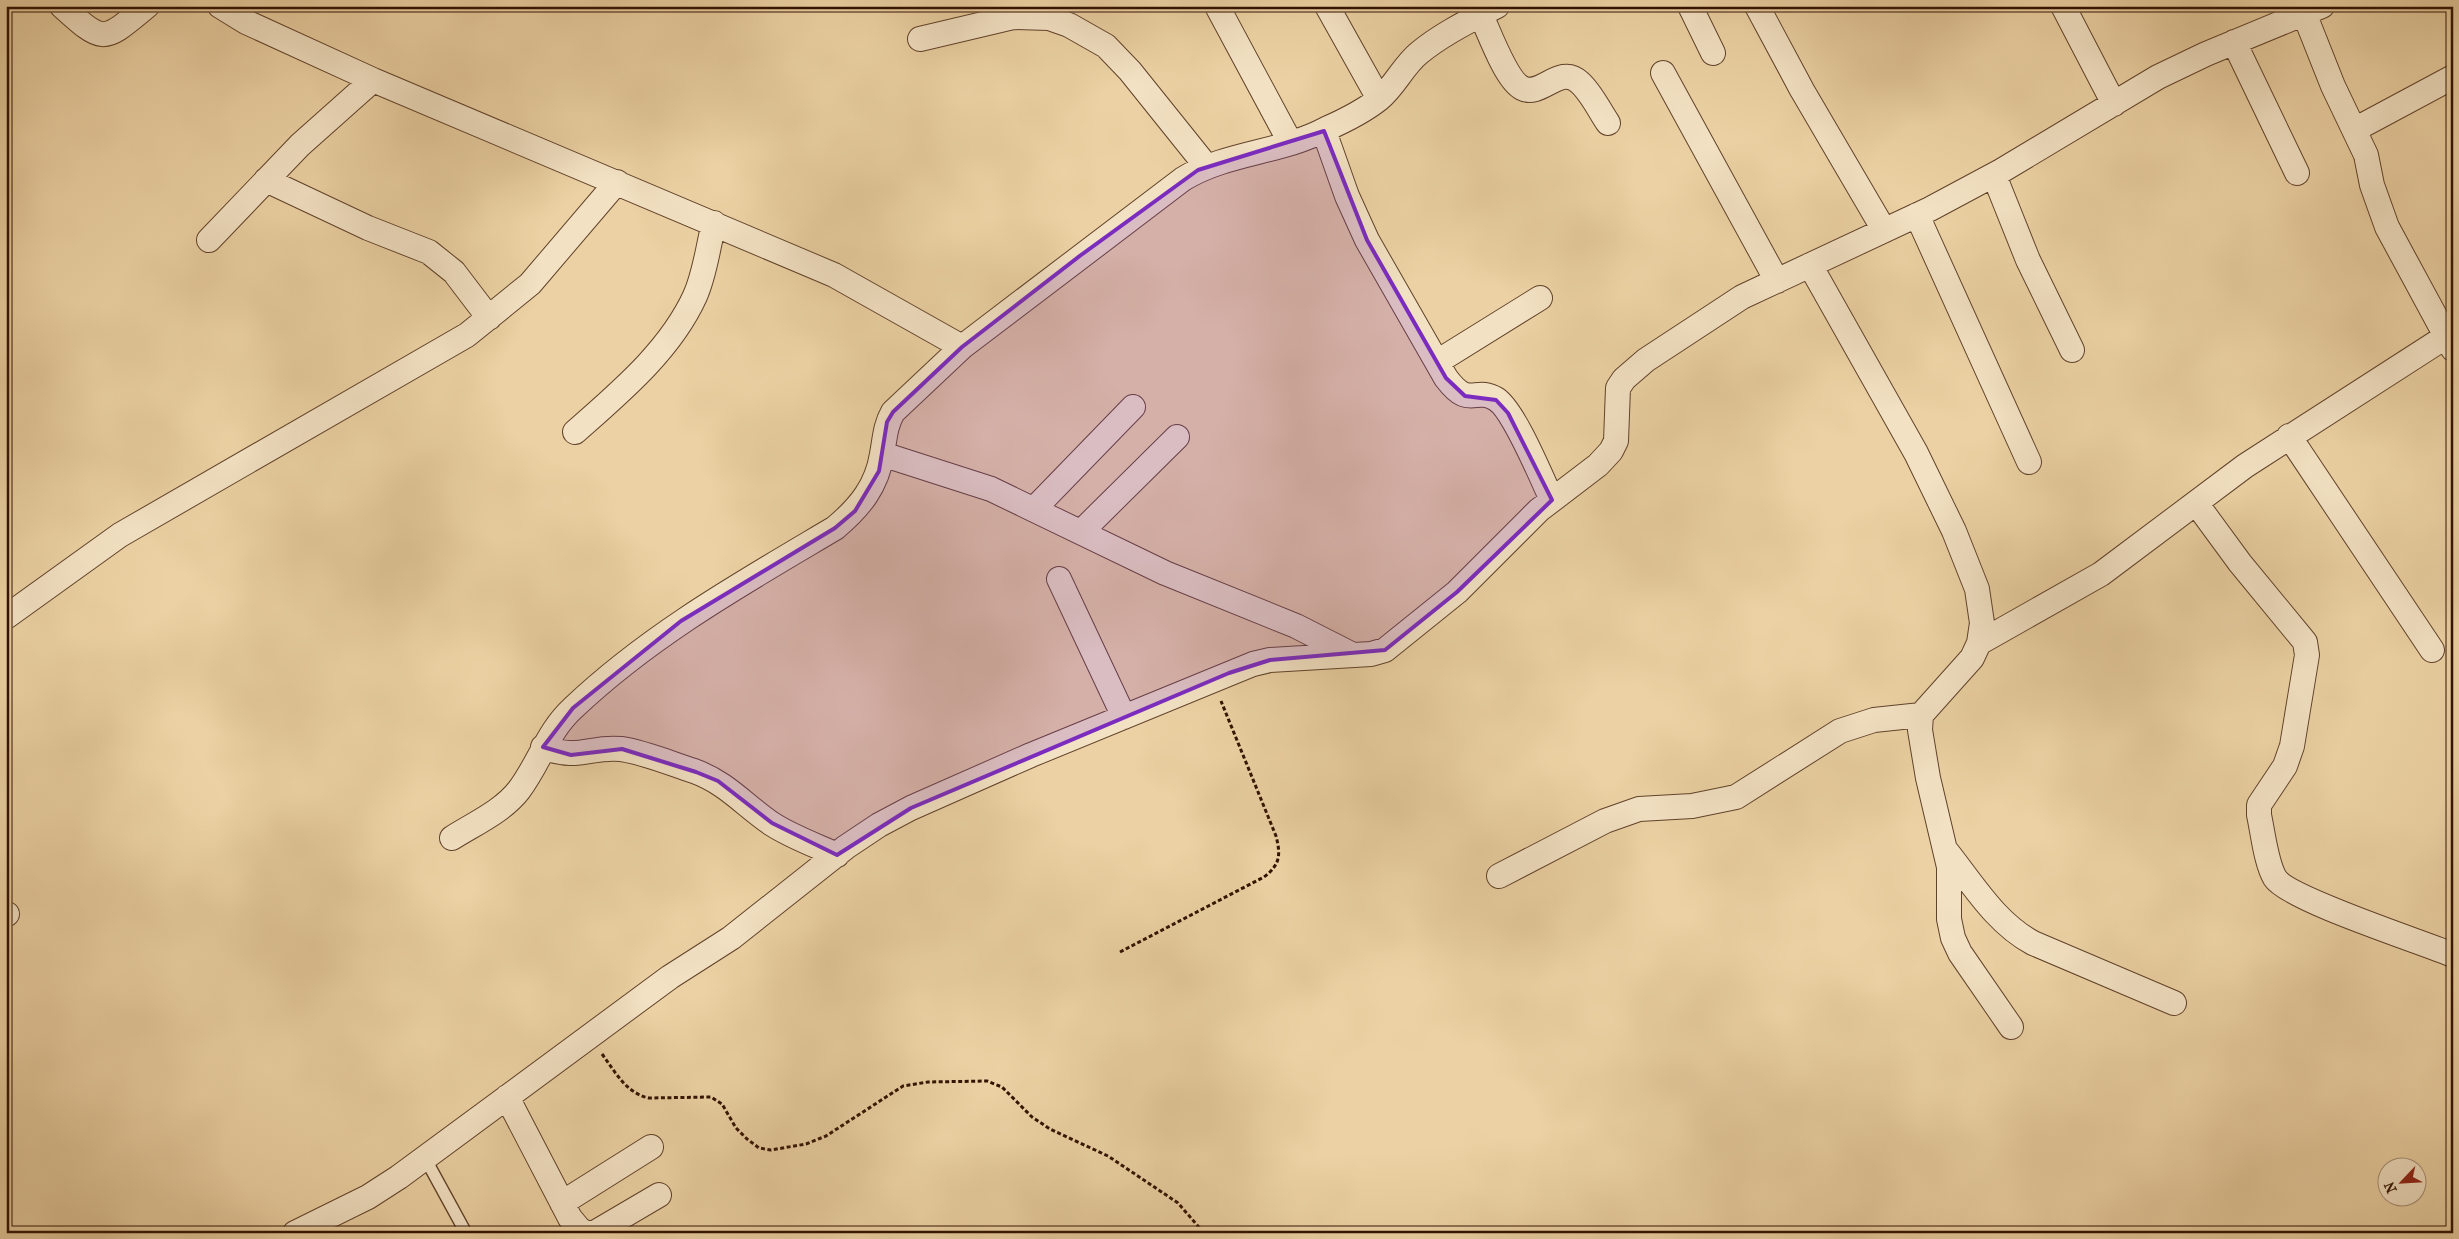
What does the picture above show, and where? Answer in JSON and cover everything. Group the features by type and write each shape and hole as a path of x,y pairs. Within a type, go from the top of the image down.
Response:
{"street":[{"path":"62,6 89,31 100,35 118,30 147,6"},
{"path":"220,6 246,22 374,80 834,275 888,303 962,347"},
{"path":"1217,6 1290,142"},
{"path":"1326,6 1379,99"},
{"path":"1690,6 1713,53"},
{"path":"1757,6 1802,90 1884,230"},
{"path":"2063,6 2114,104"},
{"path":"295,1233 368,1197 425,1158 590,1038 670,977 731,938 837,854 879,825 911,808 1212,680 1254,664 1270,660 1352,655 1385,650 1457,592 1539,510 1598,464 1611,450 1616,441 1618,388 1624,379 1646,360 1742,297 1917,215 1994,175 2158,77 2234,42 2313,10 2333,86 2370,165 2372,185 2387,227 2451,339 2289,436 2245,466 2101,574 1979,642"},
{"path":"452,838 509,801 520,789 554,728 573,708 681,622 835,528 856,511 873,486 882,454 887,422 893,412 962,347 1183,179 1207,166 1324,130 1379,99 1393,85 1410,61 1421,51 1489,11 1509,73 1517,84 1523,89 1532,90 1559,78 1570,76 1579,82 1608,123"},
{"path":"920,40 1012,17 1049,18 1069,25 1106,46 1130,71 1207,166"},
{"path":"2234,42 2297,173"},
{"path":"1663,73 1777,280"},
{"path":"2354,130 2453,77"},
{"path":"208,240 326,121 374,80"},
{"path":"1324,130 1348,196 1367,240 1437,362 1456,391 1465,396 1487,396 1496,400 1508,413 1552,500"},
{"path":"1994,175 2028,260 2072,350"},
{"path":"266,180 375,231 429,252 454,272 489,318"},
{"path":"6,617 120,535 467,335 530,284 617,182"},
{"path":"1917,215 2029,462"},
{"path":"575,432 636,378 683,316 695,296 714,223"},
{"path":"1810,265 1916,453 1954,531 1977,589 1982,623 1979,642 1972,658 1921,715 1920,730 1928,778 1950,880 1948,902 1953,938 1960,953 2011,1027"},
{"path":"1437,362 1540,298"},
{"path":"1034,509 1133,407"},
{"path":"2289,436 2432,650"},
{"path":"1081,532 1177,437"},
{"path":"882,454 991,489 1165,573 1296,626 1352,655"},
{"path":"2196,503 2240,563 2305,642 2307,654 2292,746 2285,766 2264,793 2259,805 2258,815 2275,878 2286,888 2320,904 2453,955"},
{"path":"1059,580 1124,717"},
{"path":"1499,876 1605,821 1639,809 1692,806 1736,797 1840,731 1874,720 1921,715"},
{"path":"543,747 571,755 622,749 696,772 718,781 772,823 793,836 837,854"},
{"path":"1945,850 1999,918 2015,933 2174,1003"},
{"path":"507,1097 562,1203 580,1230 588,1233 596,1232 659,1195"},
{"path":"562,1203 650,1147"}],"lane":[{"path":"425,1158 466,1233"}],"path":[{"path":"1120,952 1264,877 1278,862 1280,851 1276,836 1212,680"},
{"path":"590,1038 627,1088 640,1096 649,1098 711,1097 722,1104 736,1128 747,1139 759,1148 771,1150 806,1144 826,1136 904,1086 928,1082 987,1081 1002,1087 1032,1117 1050,1129 1108,1156 1178,1203 1204,1233"}],"highlighted area":[{"path":"1324,131 1367,240 1446,378 1465,396 1496,400 1508,413 1552,500 1457,592 1385,650 1270,660 1229,673 911,808 837,855 772,823 718,781 696,772 622,749 571,755 543,747 573,708 681,621 835,528 855,511 879,471 887,422 893,412 962,347 1081,255 1198,170"}]}
